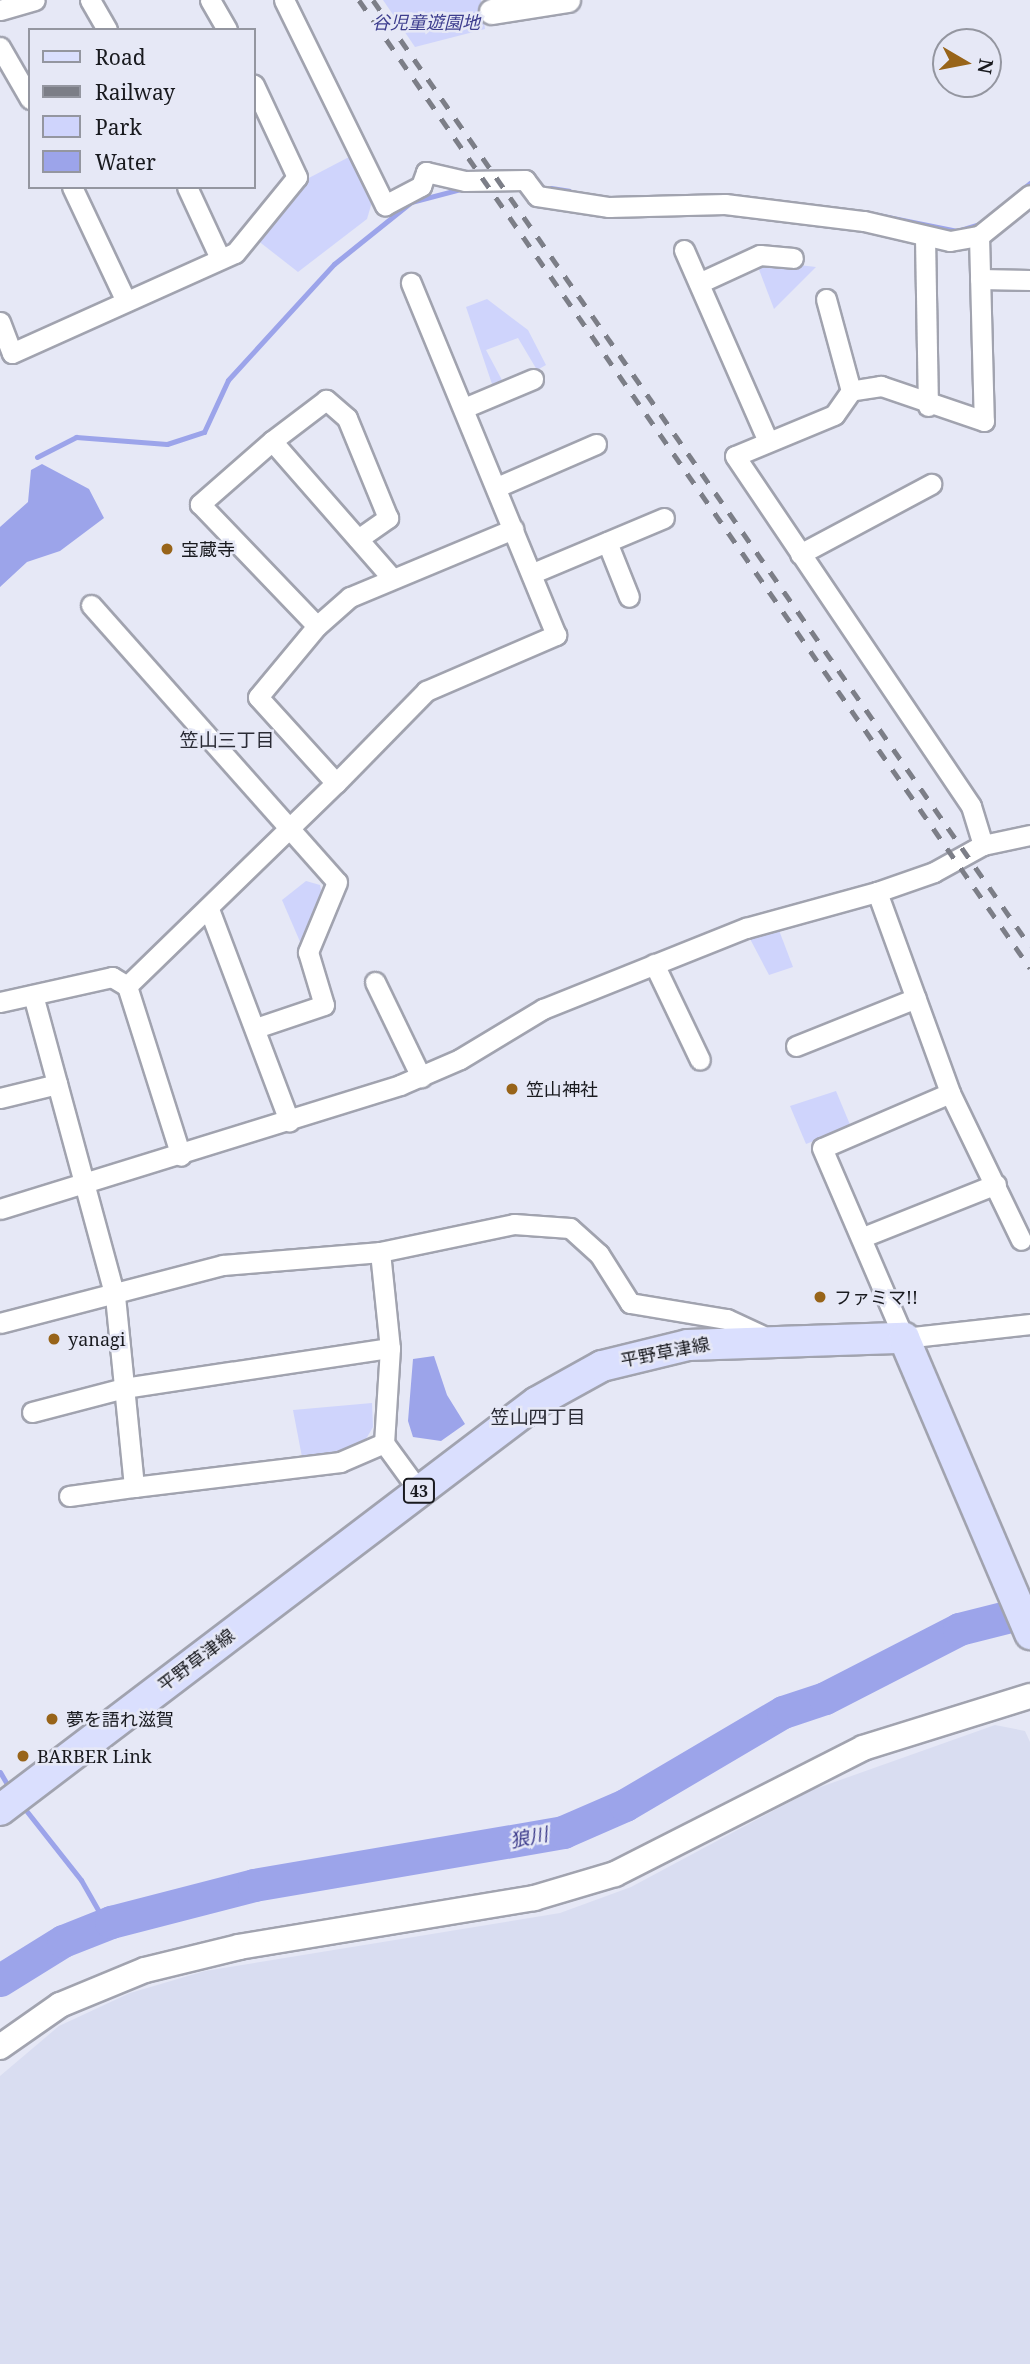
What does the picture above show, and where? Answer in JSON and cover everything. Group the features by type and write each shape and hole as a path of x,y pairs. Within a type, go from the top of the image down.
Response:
{"main road":[{"name":"平野草津線","path":"0,1810 537,1402 602,1366 688,1345 768,1338 904,1338"},
{"path":"904,1338 1030,1634"}],"street":[{"path":"0,10 35,0"},
{"path":"90,0 106,28"},
{"path":"210,0 226,28"},
{"path":"284,0 386,205 421,186 426,172 465,181 525,180 537,195 610,207 725,204 864,221 925,237 979,236 1030,195"},
{"path":"492,12 534,3 568,0"},
{"path":"0,47 28,96"},
{"path":"0,322 12,353 219,256 235,253 297,177 256,89"},
{"path":"73,189 125,299"},
{"path":"188,189 219,256"},
{"path":"979,236 984,421 928,406 881,386 851,391 834,415 767,439 735,456 971,806 983,845"},
{"path":"925,237 928,406"},
{"path":"684,250 767,439"},
{"path":"698,283 760,255 793,258"},
{"path":"980,279 1030,281"},
{"path":"127,986 209,909 426,691 556,635 533,573 411,283"},
{"path":"826,299 851,391"},
{"path":"464,408 533,379"},
{"path":"317,626 200,504 326,400 347,418 388,518 358,539"},
{"path":"272,442 392,578"},
{"path":"497,487 596,444"},
{"path":"800,554 931,484"},
{"path":"533,573 664,518"},
{"path":"336,783 258,697 317,626 349,597 513,529"},
{"path":"607,542 629,597"},
{"path":"91,605 292,827 337,882 308,952 324,1005 256,1028"},
{"path":"0,1209 181,1156 421,1077 543,1009 654,964 811,906 877,892 933,872 983,845 1030,835"},
{"path":"877,892 950,1093 1021,1240"},
{"path":"209,909 289,1121"},
{"path":"654,964 700,1060"},
{"path":"0,1002 112,977 127,986 181,1156"},
{"path":"376,982 421,1077"},
{"path":"33,995 115,1296 134,1487"},
{"path":"796,1046 916,998"},
{"path":"0,1098 57,1084"},
{"path":"950,1093 822,1148 863,1237 904,1338 1030,1324"},
{"path":"863,1237 996,1184"},
{"path":"0,1323 115,1296 223,1265 380,1252 514,1224 570,1228 599,1254 630,1303 727,1319 768,1338"},
{"path":"380,1252 390,1348 384,1443 419,1491"},
{"path":"32,1412 124,1388 390,1348"},
{"path":"69,1496 340,1462 384,1443"},
{"path":"0,2047 60,2005 145,1970 239,1947 534,1898 615,1874 863,1748 1030,1696"}],"shaded area":[{"path":"995,1725 1025,1731 1030,1742 1030,2364 0,2364 0,2076 59,2026 130,1993 205,1971 560,1913 631,1887 812,1790"}],"green space":[{"name":"谷児童遊園地","path":"383,0 481,0 485,29 415,47"},
{"path":"349,157 372,202 367,219 298,272 257,240 305,180"},
{"path":"765,261 816,267 774,309 758,267"},
{"path":"487,299 528,330 546,365 537,370 518,338 486,350 503,382 493,387 466,307"},
{"path":"306,881 320,885 322,895 301,944 282,900"},
{"path":"777,925 793,967 769,975 748,935"},
{"path":"836,1091 851,1127 806,1144 790,1106"},
{"path":"372,1403 373,1427 366,1439 338,1453 302,1457 293,1410"}],"water":[{"path":"42,464 89,489 104,518 60,551 27,562 0,587 0,527 28,502 31,470"},
{"path":"434,1356 447,1395 465,1424 441,1441 413,1437 408,1421 413,1359"}],"waterway":[{"path":"863,212 957,231 980,224 1030,183"},
{"path":"551,188 569,191"},
{"path":"37,457 76,437 167,444 204,432 228,380 334,264 411,202 461,189"},
{"path":"682,196 735,196"},
{"name":"狼川","path":"0,1980 63,1941 111,1922 254,1885 563,1832 625,1805 783,1712 825,1698 959,1629 1030,1611"},
{"path":"0,1772 11,1791"},
{"path":"21,1804 81,1880 106,1924"}],"railway":[{"path":"359,0 1030,968"},
{"path":"373,0 1030,946"}],"place":[{"name":"宝蔵寺","path":"167,549"},
{"name":"笠山神社","path":"512,1089"},
{"name":"ファミマ!!","path":"820,1297"},
{"name":"yanagi","path":"54,1339"},
{"name":"夢を語れ滋賀","path":"52,1719"},
{"name":"BARBER Link","path":"23,1756"}],"district":[{"name":"笠山三丁目","path":"227,741"},
{"name":"笠山四丁目","path":"538,1418"}]}
